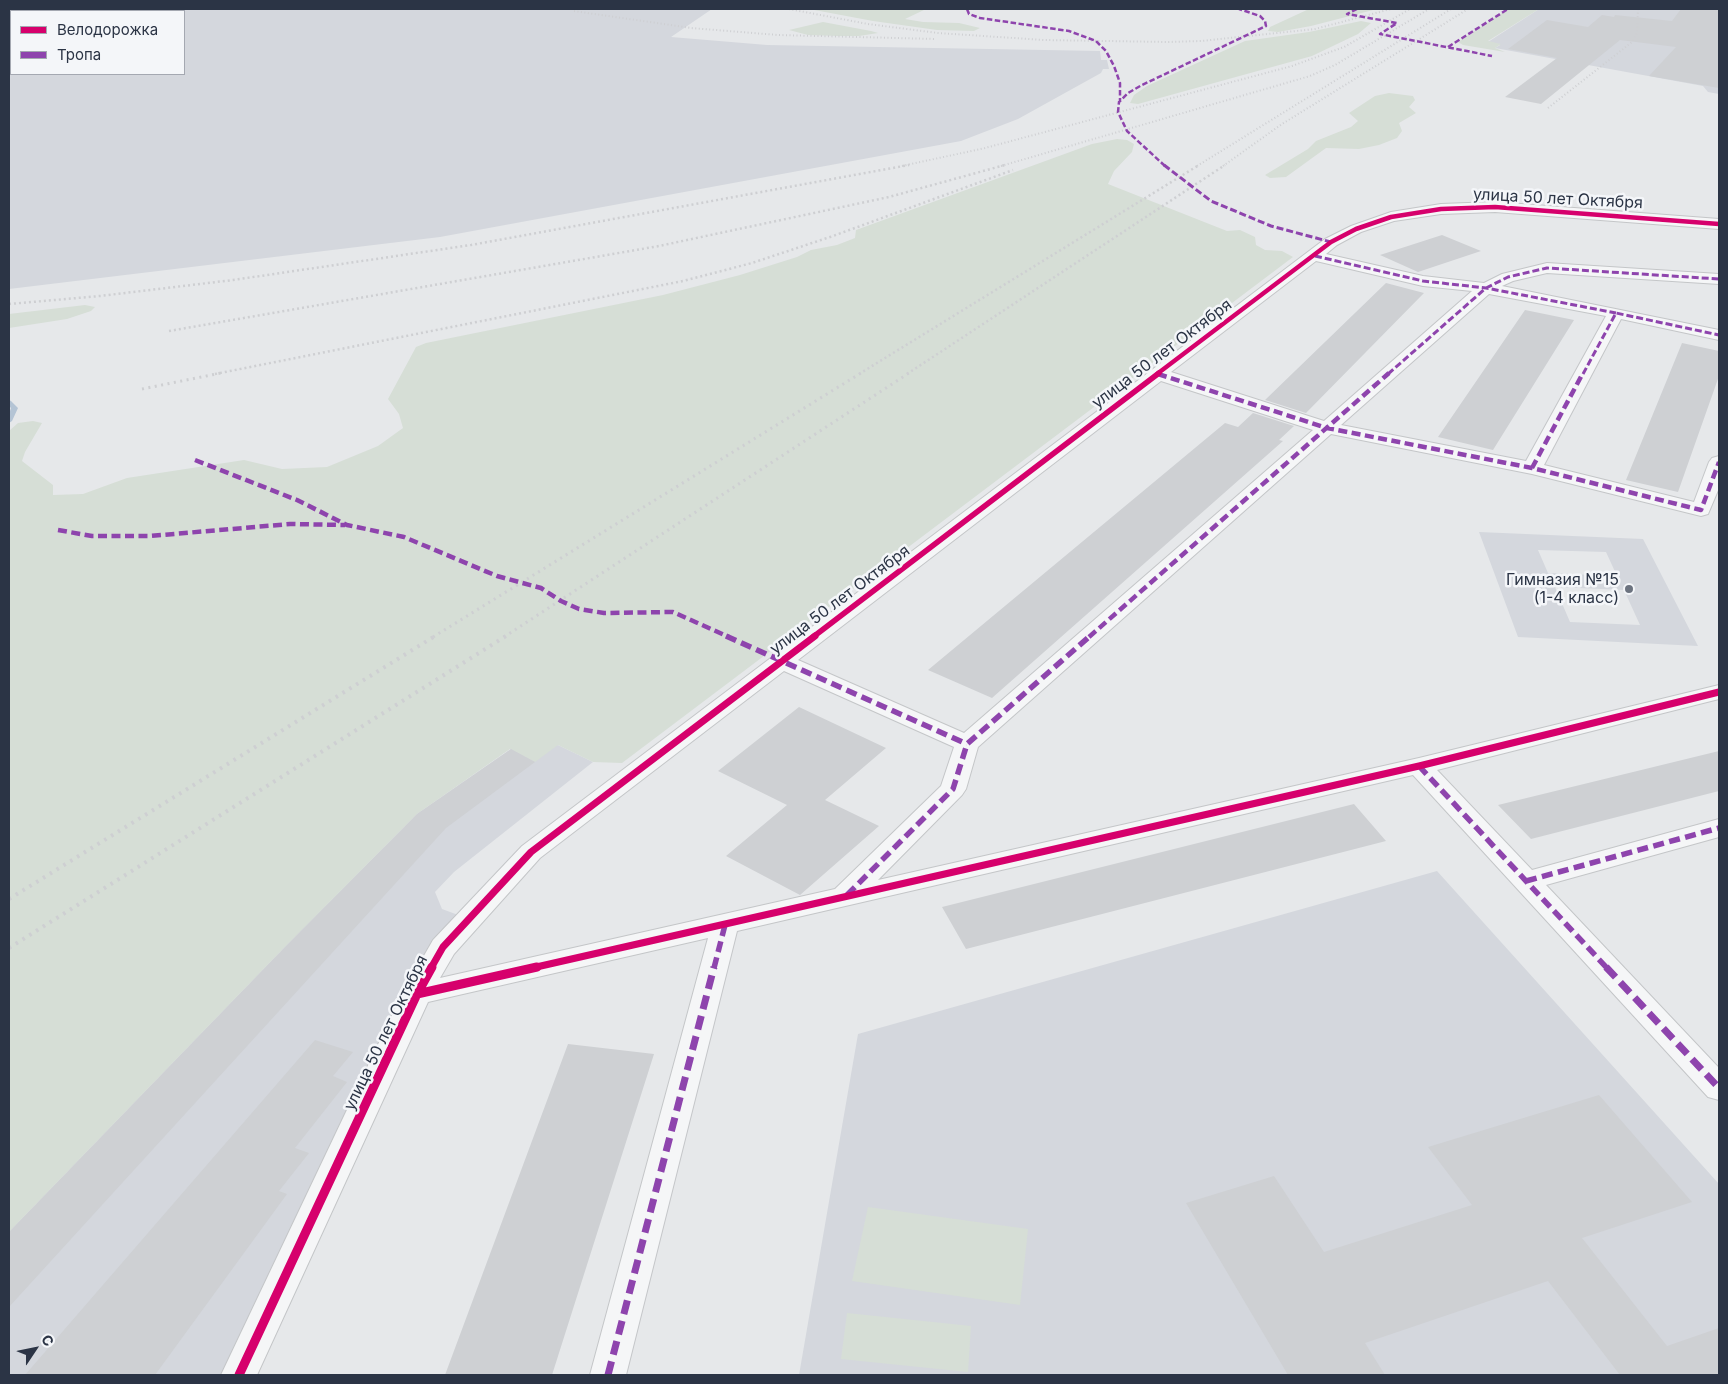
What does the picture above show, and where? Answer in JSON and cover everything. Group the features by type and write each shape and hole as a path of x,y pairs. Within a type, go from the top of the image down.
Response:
{"street":[{"name":"улица 50 лет Октября","path":"239,1375 417,994 443,947 531,852 1331,242 1370,223 1391,217 1441,209 1495,207 1719,224"},
{"path":"1315,256 1423,281 1486,288 1719,335"},
{"path":"844,897 953,789 967,744 1486,288 1508,277 1547,268 1719,279"},
{"path":"1532,468 1616,313"},
{"path":"1158,374 1327,428 1532,468 1701,510 1719,462"},
{"path":"782,661 967,744"},
{"path":"417,994 1419,766 1719,692"},
{"path":"1419,766 1718,1084"},
{"path":"1526,881 1719,828"},
{"path":"608,1375 725,925"}],"shaded area":[{"path":"9,9 712,9 671,37 767,45 1100,51 1101,60 1107,60 1109,69 1103,69 1101,73 1018,119 961,141 440,237 9,289"},
{"path":"809,9 926,9 905,19 923,22 959,23 980,28 974,31 937,30"},
{"path":"1309,9 1377,9 1311,26 1278,32 1268,31 1270,27"},
{"path":"1508,9 1539,9 1488,41 1501,44 1495,48 1505,52 1463,45 1458,42"},
{"path":"1539,9 1719,9 1719,94 1708,92 1703,86 1495,48 1500,45 1488,42"},
{"path":"1361,21 1371,23 1358,34 1312,56 1138,104 1130,103 1134,95 1147,86 1245,41 1309,32"},
{"path":"823,22 878,33 859,36 808,35 789,30"},
{"path":"1389,93 1413,96 1415,100 1409,107 1416,113 1399,123 1402,131 1397,138 1379,145 1359,149 1326,148 1286,177 1270,178 1265,175 1308,149 1316,141 1351,127 1358,121 1349,113 1375,96"},
{"path":"1117,139 1127,140 1134,144 1132,152 1114,171 1108,184 1227,231 1240,230 1255,237 1256,245 1265,250 1282,251 1293,257 622,763 593,762 558,745 535,762 510,749 417,814 283,949 9,1232 9,431 18,423 33,421 42,423 25,452 22,461 53,485 53,495 83,494 127,478 244,460 282,469 327,467 378,446 403,428 399,414 388,399 416,347 426,343 663,295 740,275 797,257 811,250 837,245 855,238 856,230 1092,144"},
{"path":"85,305 95,307 91,311 67,319 9,328 9,314"},
{"name":"Гимназия №15 (1-4 класс)","path":"1479,532 1643,539 1698,646 1518,637","holes":["1538,550 1606,552 1617,576 1548,573","1555,587 1624,590 1640,625 1570,622"]},
{"path":"558,745 593,762 454,872 435,892 442,909 469,919 417,994 239,1375 9,1375 9,1232 283,949 417,814 511,749"},
{"path":"1437,871 1719,1184 1719,1375 799,1375 858,1034"},
{"path":"868,1207 1028,1229 1020,1305 852,1281"},
{"path":"847,1313 971,1326 968,1372 841,1359"}],"building":[{"path":"1681,9 1719,9 1719,88 1649,76 1676,47 1620,40 1541,104 1505,97 1557,58 1508,49 1547,20 1588,27 1602,15 1672,21"},
{"path":"1442,235 1481,251 1418,272 1380,255"},
{"path":"1386,283 1424,293 1306,413 1265,400"},
{"path":"1525,310 1574,320 1493,450 1438,437"},
{"path":"1682,343 1719,351 1719,376 1678,492 1626,480"},
{"path":"1253,413 1294,426 1279,440 1283,441 992,698 928,670 1225,423 1238,427"},
{"path":"799,707 886,748 825,800 879,826 800,895 726,856 787,805 718,771"},
{"path":"511,749 535,762 446,828 9,1307 9,1232 283,949 417,814"},
{"path":"1719,751 1719,791 1531,839 1498,805"},
{"path":"1354,804 1386,841 966,949 942,907"},
{"path":"315,1040 353,1052 333,1076 347,1082 295,1148 309,1153 279,1191 287,1194 155,1375 25,1375"},
{"path":"568,1044 654,1054 552,1375 445,1375"},
{"path":"1599,1095 1692,1202 1582,1238 1667,1346 1719,1328 1719,1375 1620,1375 1548,1281 1365,1343 1385,1375 1288,1375 1186,1203 1274,1176 1324,1252 1472,1205 1428,1147"}],"waterway":[{"path":"9,402 15,408 9,421"}],"railway":[{"path":"789,9 868,24 938,33 1044,40 1168,42 1201,41 1315,29 1391,9"},
{"path":"902,166 985,148 1292,66 1344,47 1410,9"},
{"path":"1001,166 1310,76 1335,65 1429,9"},
{"path":"1197,166 1451,9"},
{"path":"1223,166 1282,124 1468,9"},
{"path":"1548,108 1632,42 1637,33 1638,9"},
{"path":"574,11 691,28 778,35 936,39"},
{"path":"9,304 100,296 233,280 471,245 909,165"},
{"path":"169,331 659,246 889,197 1005,165"},
{"path":"859,374 1199,165"},
{"path":"907,374 1225,165"},
{"path":"215,374 683,281 752,263 833,236 1013,170"},
{"path":"142,389 221,373"},
{"path":"433,637 861,373"},
{"path":"504,637 909,373"},
{"path":"9,899 435,636"},
{"path":"9,948 506,636"}],"marked path":[{"path":"967,9 969,14 980,18 1069,31 1096,41 1106,51 1114,66 1120,83 1120,101"},
{"path":"1239,9 1260,16 1265,21 1266,26 1128,93 1119,102 1118,112 1127,131 1149,153 1211,201 1271,226 1331,242"},
{"path":"1357,9 1347,14 1397,23 1380,34 1492,56"},
{"path":"1448,47 1508,9"},
{"path":"1315,256 1423,281 1486,288 1616,313"},
{"path":"847,895 953,789 967,744 1486,288 1508,277 1547,268 1719,279"},
{"path":"1532,468 1616,313 1719,335"},
{"path":"1158,374 1327,428 1532,468 1701,510 1719,462"},
{"path":"195,460 297,500 347,525 404,537 497,576 541,588 561,601 579,609 604,613 673,612 967,744"},
{"path":"58,530 92,536 150,536 290,524 345,525"},
{"path":"1419,766 1719,1088"},
{"path":"1526,881 1719,828"},
{"path":"608,1375 725,925"}],"cycle path":[{"path":"239,1375 417,994 443,947 531,852 1331,242 1356,229 1391,217 1441,209 1495,207 1719,224"},
{"path":"417,994 1419,766 1719,692"}],"place":[{"name":"Гимназия №15 (1-4 класс)","path":"1629,589"}]}
